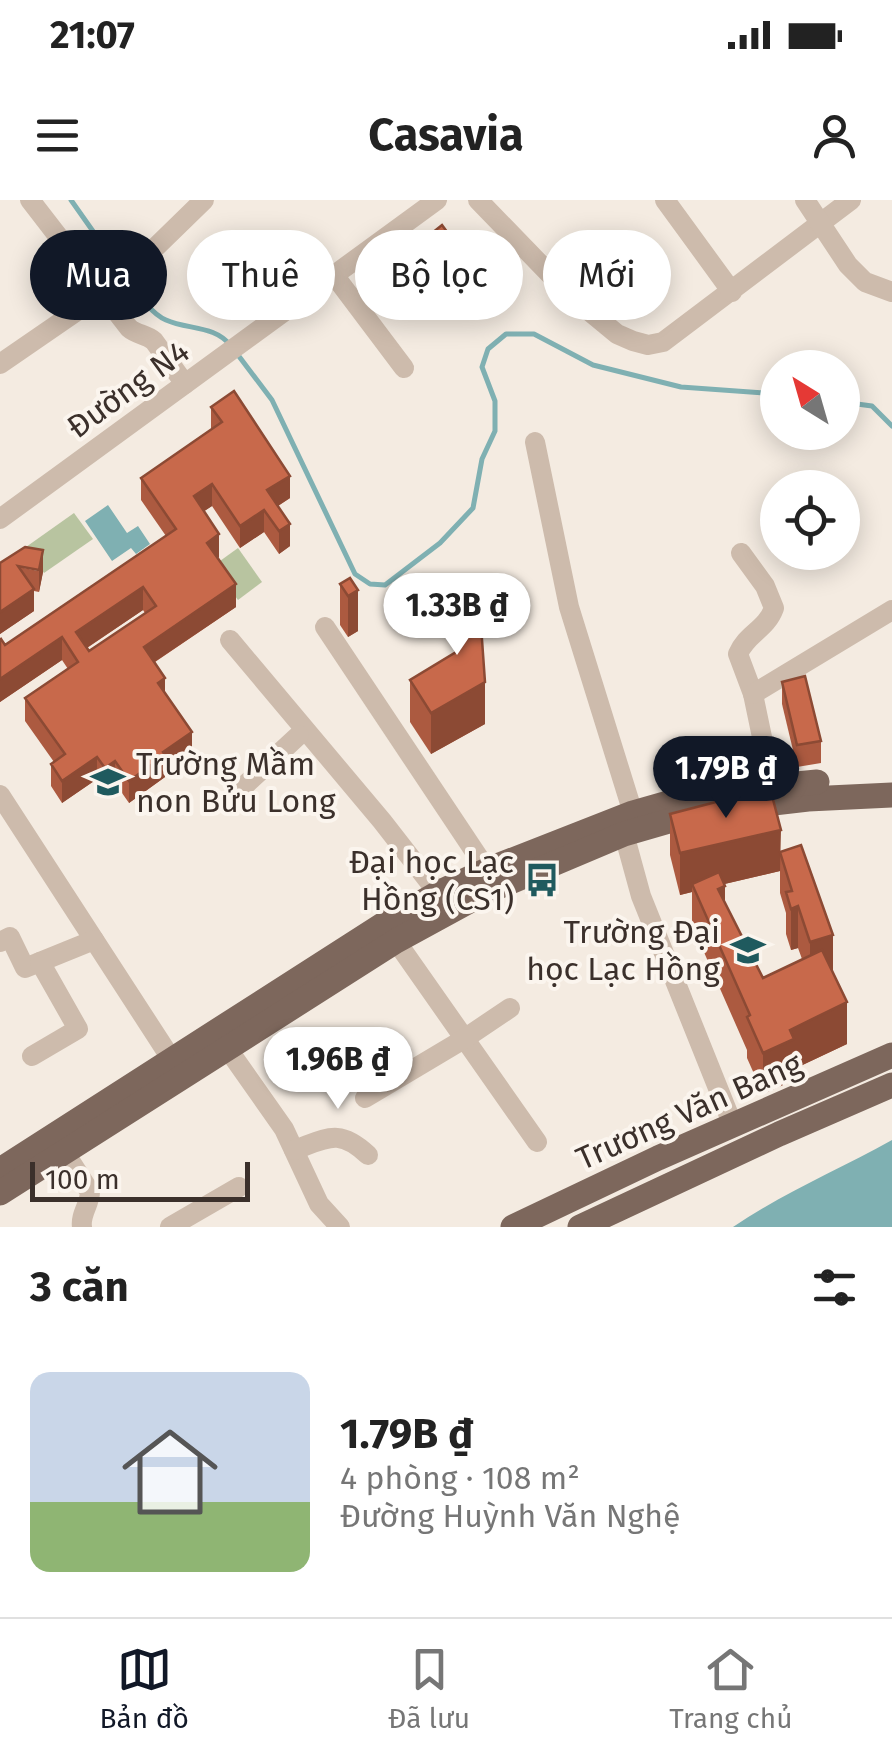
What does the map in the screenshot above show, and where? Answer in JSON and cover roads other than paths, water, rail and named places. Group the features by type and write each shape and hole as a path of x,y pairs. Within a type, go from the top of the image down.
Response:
{"main road":[{"path":"0,1193 65,1153 177,1068 384,924 487,870 628,824 772,784 892,778"},
{"path":"705,802 892,795"},
{"path":"0,1170 177,1068 227,1048 396,941 628,824"},
{"name":"Trương Văn Bang","path":"513,1227 892,1055"},
{"path":"580,1227 892,1085"}],"street":[{"path":"30,200 53,230"},
{"path":"167,237 204,200"},
{"name":"Đường N4","path":"335,274 437,200"},
{"path":"478,200 571,296 617,334 648,344 663,342 851,200"},
{"path":"665,200 732,292"},
{"path":"805,200 848,265 866,282 892,292"},
{"path":"335,276 404,368"},
{"path":"0,364 67,320"},
{"path":"122,320 154,342 185,384"},
{"name":"Đường N4","path":"0,519 273,320"},
{"path":"535,442 569,607 628,824 642,896 730,1118"},
{"path":"741,553 765,586 774,608 769,622 742,645 738,654 753,694 772,784"},
{"path":"753,694 892,610"},
{"path":"325,627 487,870"},
{"path":"230,640 438,893"},
{"path":"265,700 299,735 320,747"},
{"path":"244,786 299,735"},
{"path":"0,795 177,1068"},
{"path":"0,942 10,937 24,968 94,940"},
{"path":"396,941 537,1142"},
{"path":"32,1056 78,1029 40,962"},
{"path":"365,1098 510,1008"},
{"path":"227,1048 284,1129 320,1204 340,1227"},
{"path":"294,1150 340,1137 352,1140 368,1155"},
{"path":"65,1153 90,1192 82,1227"},
{"path":"170,1227 239,1187"}],"water":[{"path":"108,505 127,533 138,526 150,544 136,554 131,548 112,561 85,521"},
{"path":"892,1140 892,1227 733,1227 792,1192"}],"waterway":[{"path":"71,200 92,230"},
{"path":"167,320 217,334 231,346"},
{"path":"238,355 272,400 355,574 370,584 385,585 440,543 473,508 482,459 495,431 495,401 482,367 488,349 506,334 534,334 593,365 681,387 760,393"},
{"path":"860,404 872,406 892,426"}],"place":[{"name":"Trường Mầm non Bửu Long","path":"108,782"},
{"name":"Đại học Lạc Hồng (CS1)","path":"542,880"},
{"name":"Trường Đại học Lạc Hồng","path":"748,950"}]}
